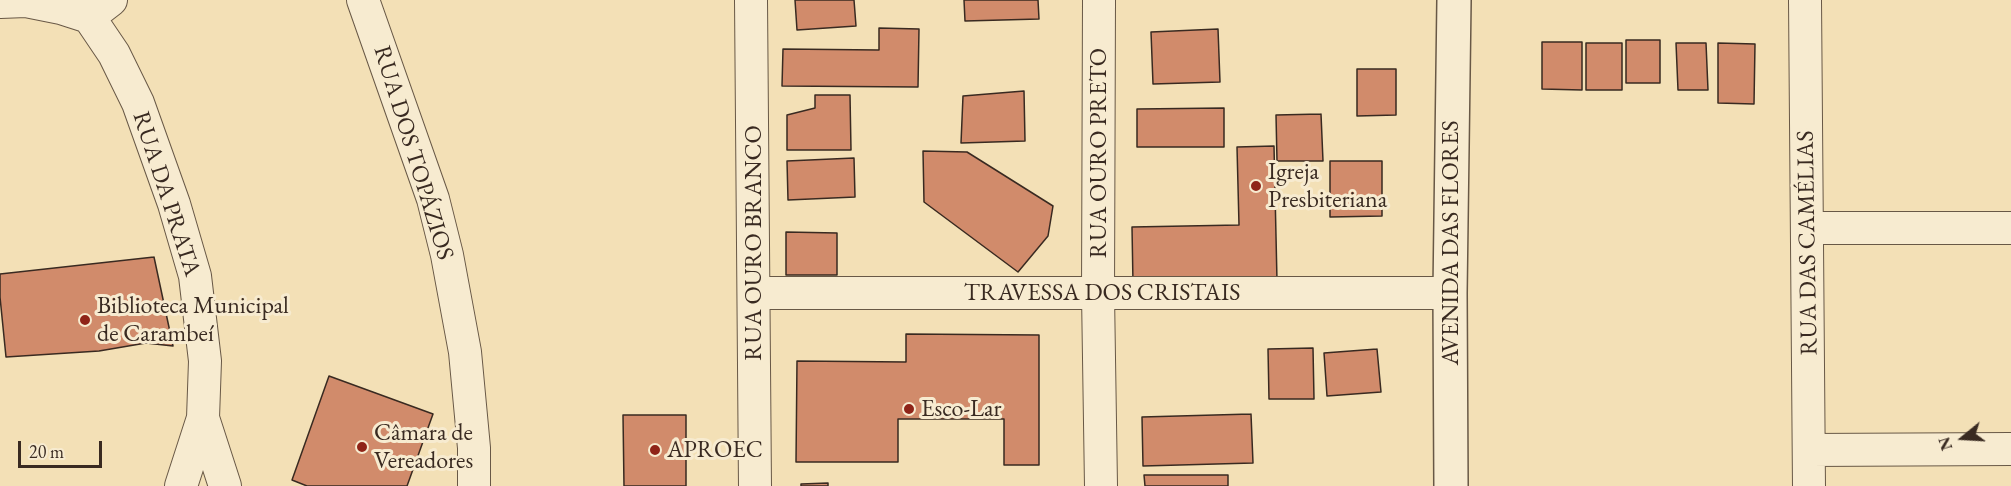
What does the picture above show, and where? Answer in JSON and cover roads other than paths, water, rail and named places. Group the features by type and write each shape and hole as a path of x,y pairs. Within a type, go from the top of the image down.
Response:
{"street":[{"name":"RUA DOS TOPÁZIOS","path":"363,0 433,199 447,255 465,352 474,448 474,486"},
{"name":"RUA OURO BRANCO","path":"751,0 755,486"},
{"name":"RUA OURO PRETO","path":"1099,0 1098,294 1101,486"},
{"name":"AVENIDA DAS FLORES","path":"1451,486 1450,293 1454,0"},
{"name":"RUA DAS CAMÉLIAS","path":"1806,0 1809,486"},
{"path":"0,2 26,1 61,8 100,9"},
{"name":"RUA DA PRATA","path":"100,9 114,54 138,104 174,204 195,276 205,361 203,418 181,486"},
{"path":"1807,228 2011,228"},
{"name":"TRAVESSA DOS CRISTAIS","path":"755,292 1450,293"},
{"name":"RUA DA PRATA","path":"203,418 225,486"},
{"path":"1810,450 2011,449"}],"place":[{"name":"Igreja Presbiteriana","path":"1256,186"},
{"name":"Biblioteca Municipal de Carambeí","path":"85,320"},
{"name":"Esco-Lar","path":"909,409"},
{"name":"Câmara de Vereadores","path":"362,447"},
{"name":"APROEC","path":"655,450"}]}
